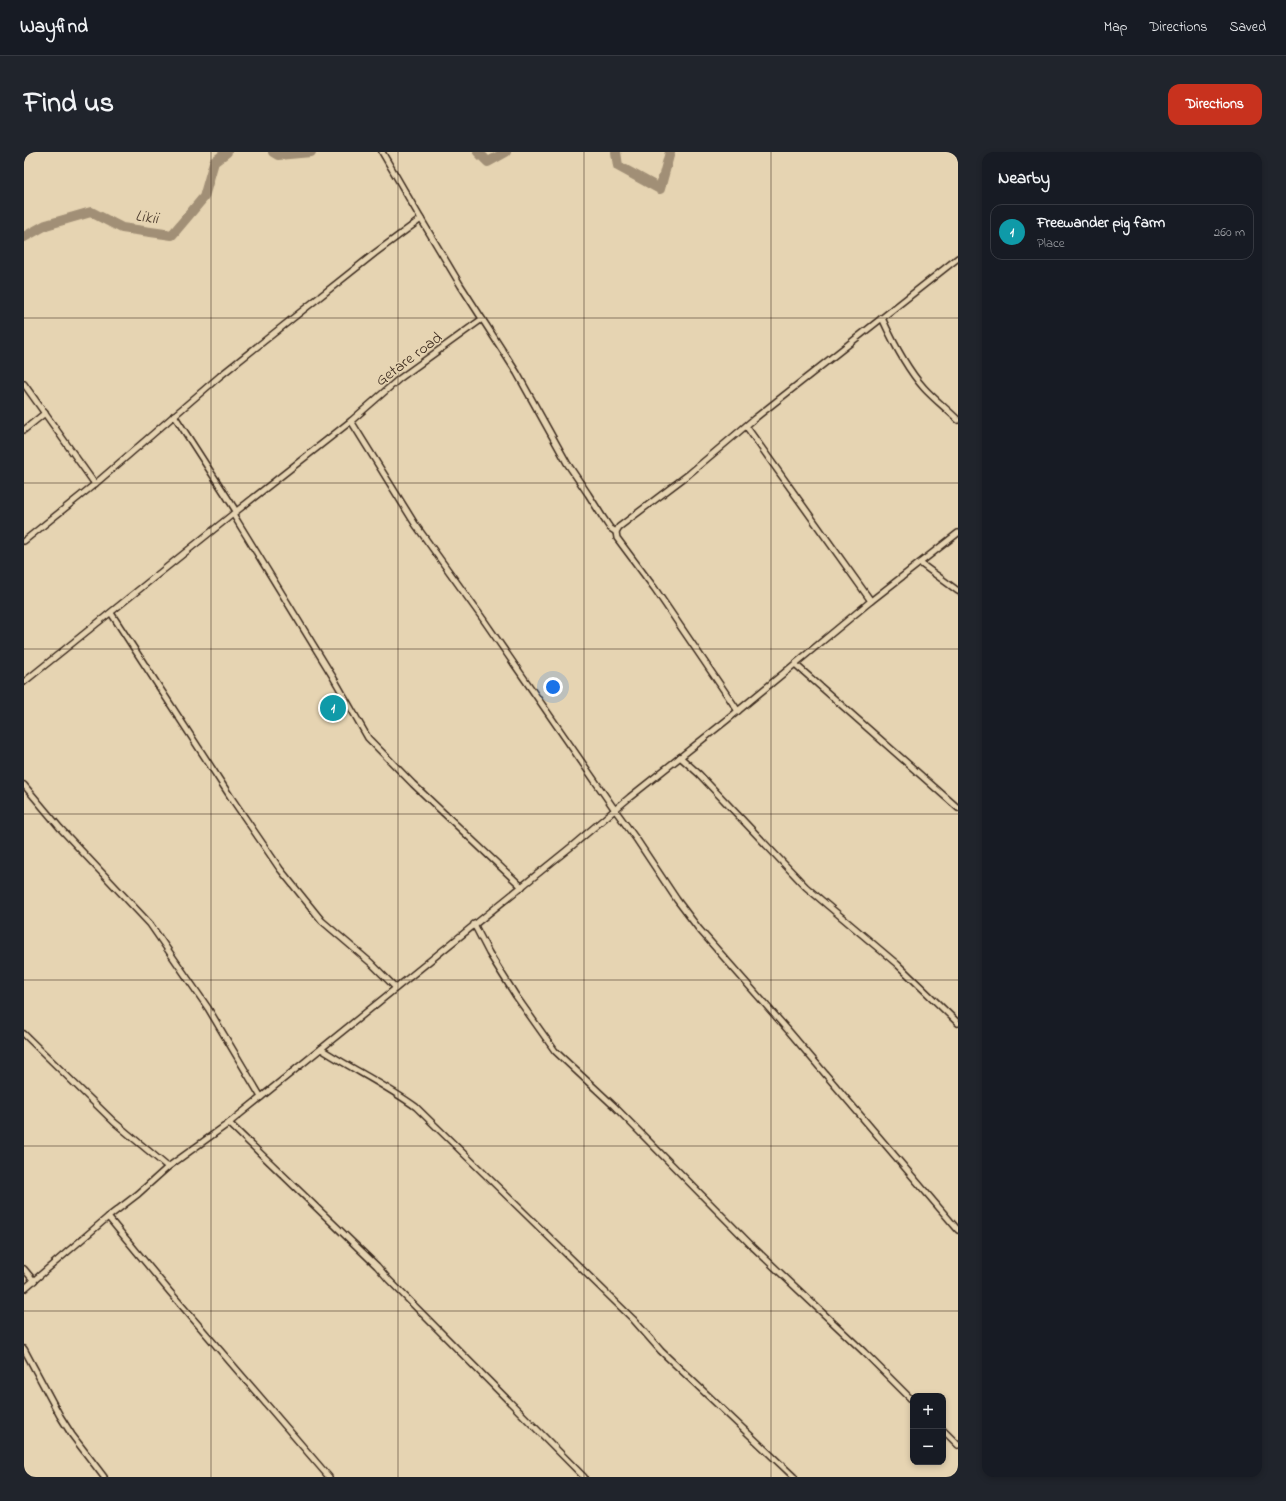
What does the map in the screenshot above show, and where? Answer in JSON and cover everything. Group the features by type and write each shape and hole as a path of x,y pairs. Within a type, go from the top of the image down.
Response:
{"street":[{"path":"382,152 452,271 517,373 567,463 610,528 616,532 620,543 655,589 738,711"},
{"path":"24,541 95,484 231,367 370,257 421,219"},
{"path":"616,532 619,527 689,474 746,426 958,258"},
{"path":"882,318 908,365 920,382 928,392 958,420"},
{"name":"Getare road","path":"24,682 234,512 351,421 399,379 482,319"},
{"path":"24,384 95,484"},
{"path":"24,430 46,413"},
{"path":"174,415 234,512 368,738 413,784 522,887"},
{"path":"351,421 415,524 483,619 699,930 787,1029 958,1230"},
{"path":"746,426 872,601"},
{"path":"24,1289 108,1217 138,1194 168,1167 229,1123 474,924 522,887 680,756 958,533"},
{"path":"920,563 958,591"},
{"path":"111,613 230,796 280,869 322,921 396,988"},
{"path":"795,664 958,808"},
{"path":"680,756 806,887 908,974 958,1023"},
{"path":"24,785 60,828 150,924 208,1008 260,1097"},
{"path":"474,924 489,953 516,996 556,1051 604,1095 693,1184 752,1246 910,1398"},
{"path":"24,1034 114,1122 168,1167"},
{"path":"321,1049 391,1090 416,1107 633,1319 662,1351 794,1477"},
{"path":"229,1123 377,1266 389,1280 584,1477"},
{"path":"108,1217 170,1292 329,1477"},
{"path":"24,1269 34,1280"},
{"path":"24,1350 60,1416 72,1435 104,1477"},
{"path":"946,1433 958,1445"}],"waterway":[{"name":"Likii","path":"24,237 46,225 91,212 122,228 172,235 204,197 214,162 227,152"},
{"name":"Likii","path":"273,152 278,155 311,152"},
{"name":"Likii","path":"478,152 488,162 506,152"},
{"name":"Likii","path":"616,152 618,166 660,189 670,152"}],"place":[{"name":"Freewander pig farm","path":"333,708"}]}
